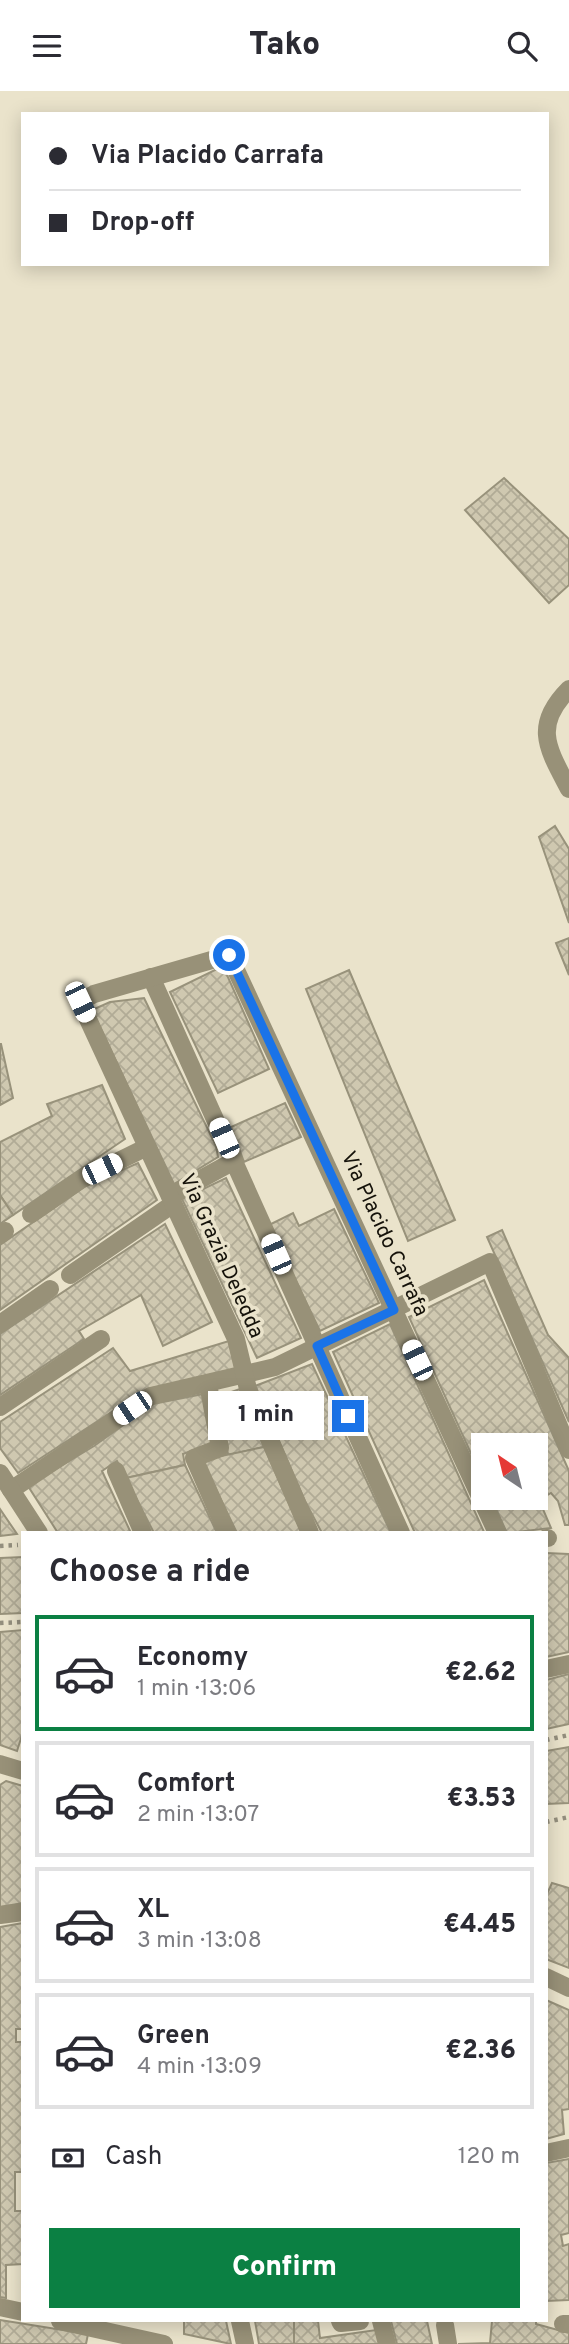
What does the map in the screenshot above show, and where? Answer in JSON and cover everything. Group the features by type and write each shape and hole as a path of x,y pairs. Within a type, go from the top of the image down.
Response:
{"street":[{"path":"569,689 546,723 548,749 569,789"},
{"name":"Via Placido Carrafa","path":"151,977 229,955 496,1531"},
{"path":"151,977 400,1531"},
{"name":"Via Grazia Deledda","path":"151,977 94,994 80,1002 236,1339 244,1376 309,1531"},
{"path":"31,1214 80,1180 147,1147"},
{"path":"70,1275 171,1200 234,1161"},
{"path":"11,1490 151,1396 275,1367 490,1262 569,1450"},
{"path":"0,1324 50,1289"},
{"path":"0,1408 101,1339"},
{"path":"208,1384 219,1448 194,1458 226,1531"},
{"path":"116,1471 142,1531"},
{"path":"0,1473 38,1531"},
{"path":"548,1669 569,1664"},
{"path":"0,1764 21,1770"},
{"path":"0,1915 21,1912"},
{"path":"548,1978 569,1988"},
{"path":"548,2153 569,2148"},
{"path":"0,2307 21,2312"},
{"path":"64,2322 164,2344"},
{"path":"240,2322 245,2344"},
{"path":"382,2322 387,2344"},
{"path":"445,2325 448,2344"}],"path":[{"path":"0,1546 21,1545"},
{"path":"0,1623 21,1622"},
{"path":"548,1740 569,1735"},
{"path":"548,1822 569,1817"}],"building":[{"path":"504,478 569,539 569,585 549,603 465,510"},
{"path":"555,826 569,849 569,923 539,837"},
{"path":"569,938 569,975 556,943"},
{"path":"223,966 269,1069 218,1093 170,992"},
{"path":"349,970 455,1220 408,1241 306,989"},
{"path":"144,998 216,1146 218,1157 174,1184 92,1010 110,1002"},
{"path":"0,1044 13,1098 0,1105"},
{"path":"102,1085 125,1139 13,1215 0,1195 0,1142 52,1116 47,1104"},
{"path":"285,1103 301,1137 244,1162 231,1127"},
{"path":"138,1163 157,1200 0,1310 0,1245 86,1186"},
{"path":"226,1178 301,1338 257,1358 182,1199"},
{"path":"0,1195 13,1215 0,1224"},
{"path":"334,1209 379,1303 320,1331 269,1225 293,1213 299,1226"},
{"path":"165,1224 212,1322 163,1346 141,1295 79,1331 84,1339 0,1395 0,1334"},
{"path":"502,1230 548,1335 569,1358 569,1422 487,1237"},
{"path":"484,1280 569,1471 569,1525 565,1525 558,1501 551,1493 548,1495 548,1433 471,1433 471,1454 409,1317"},
{"path":"390,1324 471,1503 471,1510 474,1510 484,1531 414,1531 333,1352"},
{"path":"229,1341 236,1371 147,1389 18,1473 0,1448 0,1422 113,1348 130,1371"},
{"path":"312,1364 390,1531 321,1531 255,1386"},
{"path":"240,1389 264,1447 228,1455 217,1397"},
{"path":"203,1394 213,1443 183,1454 185,1465 126,1478 117,1461 102,1471 130,1531 57,1531 28,1486 94,1446 153,1404"},
{"path":"264,1447 301,1531 236,1531 202,1460"},
{"path":"185,1465 216,1531 153,1531 126,1478"},
{"path":"0,1509 17,1534 0,1536"},
{"path":"496,1510 543,1510 551,1528 525,1531 506,1531"},
{"path":"548,1553 569,1554 569,1652 548,1657"},
{"path":"21,1557 21,1613 0,1614 0,1558"},
{"path":"21,1630 21,1738 17,1751 0,1745 0,1632"},
{"path":"569,1674 569,1724 548,1729 548,1679"},
{"path":"569,1747 569,1803 548,1804 548,1751"},
{"path":"6,1781 21,1785 21,1903 0,1907 0,1785"},
{"path":"552,1883 569,1888 569,1968 548,1960 548,1892"},
{"path":"21,1923 21,2029 16,2029 16,2042 21,2042 21,2172 15,2172 15,2211 21,2211 21,2264 6,2265 6,2298 0,2297 0,1927"},
{"path":"548,2001 569,2010 569,2109 562,2110 564,2134 548,2138"},
{"path":"569,2159 569,2233 561,2235 563,2246 569,2244 569,2300 548,2301 548,2163"},
{"path":"0,2320 88,2334 86,2344 0,2344"},
{"path":"184,2322 226,2322 231,2344 184,2334"},
{"path":"255,2322 295,2322 294,2344 259,2344"},
{"path":"294,2322 318,2322 320,2338 376,2330 381,2344 294,2344"},
{"path":"391,2322 427,2322 432,2344 397,2344"},
{"path":"492,2322 536,2322 569,2333 569,2344 458,2344 490,2343"}],"route":[{"path":"229,955 394,1310 317,1346 348,1416"}]}
